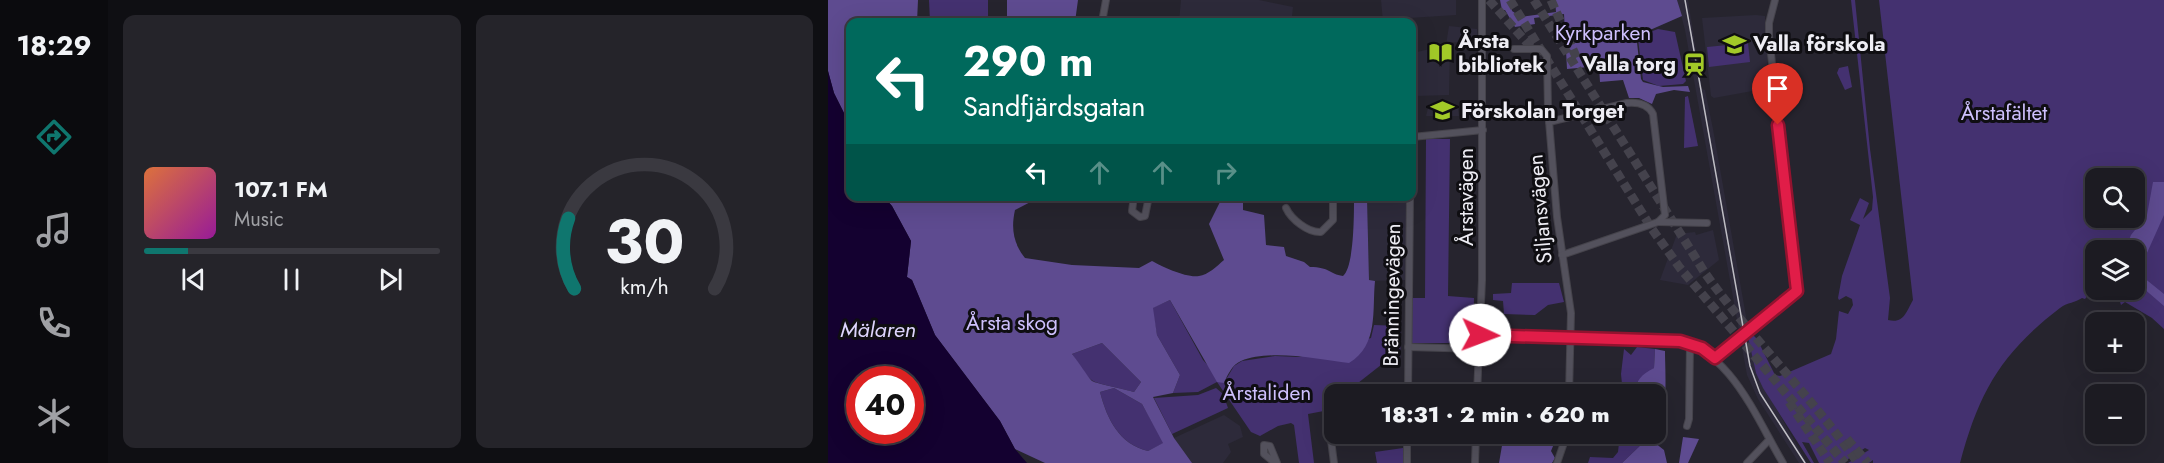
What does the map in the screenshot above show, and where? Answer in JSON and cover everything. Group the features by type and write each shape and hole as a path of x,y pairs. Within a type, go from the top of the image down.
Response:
{"street":[{"path":"1103,18 1106,0"},
{"name":"Årstavägen","path":"1478,384 1482,0"},
{"path":"1715,358 1797,291 1769,36 1775,0"},
{"name":"Siljansvägen","path":"1514,49 1541,49 1547,56 1549,122 1572,338 1570,384"},
{"path":"1549,122 1628,103 1638,102 1648,107 1653,114 1665,197 1665,215 1658,222"},
{"path":"1416,137 1482,130"},
{"path":"1133,201 1132,211 1140,218 1145,216 1148,201"},
{"path":"1286,208 1289,214 1307,229 1322,232 1333,220 1334,201"},
{"name":"Bränningevägen","path":"1408,384 1410,201"},
{"path":"1562,255 1658,222 1707,223"},
{"path":"1480,335 1690,343 1715,358 1728,373 1783,463"},
{"path":"1687,426 1690,343"},
{"path":"1408,347 1479,349"},
{"path":"1747,463 1770,440"},
{"path":"1332,444 1334,463"},
{"path":"1407,444 1407,463"},
{"path":"1475,463 1476,444"},
{"path":"1557,463 1564,444"}],"shaded area":[{"path":"1181,0 1259,0 1293,7 1292,16 1303,18 1179,18"},
{"path":"1381,0 1456,0 1456,15 1383,18"},
{"path":"1677,0 1688,0 1702,89 1705,90 1713,129 1756,373 1807,463 1799,463 1758,399 1747,375 1685,30"},
{"name":"Valla förskola","path":"1765,16 1769,88 1714,98 1711,96 1702,18"},
{"path":"1449,26 1477,29 1478,44 1450,42 1449,95 1416,96 1416,52 1446,45"},
{"name":"Förskolan Torget","path":"1429,104 1439,104 1439,107 1453,105 1453,109 1458,109 1459,116 1426,116"},
{"path":"1367,201 1409,201 1408,280 1369,281"},
{"path":"1713,230 1719,260 1688,285 1660,280 1677,234 1695,232 1696,235"},
{"name":"Årstaliden","path":"1224,415 1240,426 1243,437 1228,444 1231,452 1223,463 1190,463 1174,438"}],"green space":[{"path":"828,0 918,0 917,18 846,18 846,117 834,93 828,71"},
{"path":"929,0 988,0 988,18 930,18"},
{"path":"1007,0 1078,0 1076,18 1000,18 1007,17"},
{"name":"Kyrkparken","path":"1500,0 1515,0 1511,5 1512,11 1521,17 1556,12 1555,0 1677,0 1682,16 1650,30 1636,33 1641,79 1643,82 1663,87 1688,86 1690,92 1674,90 1656,94 1652,104 1639,98 1629,98 1623,80 1600,82 1599,66 1567,69 1564,14 1534,18 1535,24 1515,27 1505,10 1502,10"},
{"name":"Årstafältet","path":"1851,0 1855,0 1870,149 1890,298 1888,320 1893,321 1904,316 1913,300 1879,0 2164,0 2164,329 2145,312 2125,302 2121,305 2120,300 2145,300 2145,240 2085,240 2085,299 2082,298 2063,306 2022,341 2007,358 1984,395 1975,415 1960,463 1873,463 1873,460 1869,463 1848,463 1869,450 1865,448 1842,463 1819,463 1809,443 1802,442 1814,463 1811,463 1763,388 1756,373 1748,337 1753,335 1775,375 1780,376 1831,354 1836,339 1839,311 1848,314 1853,305 1852,299 1846,296 1839,300 1838,298 1842,276 1860,225 1850,220 1860,198 1869,203 1863,219 1872,210 1873,197"},
{"path":"1658,29 1675,32 1686,81 1683,84 1659,86 1643,80 1638,39 1639,36"},
{"path":"1748,43 1750,62 1709,67 1707,47"},
{"path":"1848,66 1852,87 1845,90 1837,73 1839,68"},
{"path":"1688,96 1698,146 1684,148 1685,97"},
{"path":"1426,139 1450,139 1448,296 1474,298 1473,332 1461,334 1461,343 1411,343 1412,298 1425,298"},
{"path":"2153,182 2164,182 2164,215 2145,257 2145,240 2129,240 2137,228 2145,228"},
{"name":"Årsta skog","path":"888,201 1032,201 1015,210 1013,223 1018,247 1025,258 1072,265 1139,268 1152,261 1175,272 1194,276 1206,274 1224,260 1209,224 1220,201 1243,201 1243,210 1264,215 1266,245 1284,247 1286,256 1304,262 1310,267 1322,268 1343,276 1347,271 1351,252 1354,201 1367,201 1369,280 1375,281 1372,326 1365,347 1349,363 1280,355 1253,357 1235,365 1224,383 1217,382 1170,300 1153,308 1157,335 1180,375 1173,393 1153,397 1174,438 1192,463 1045,463 1015,449 1000,421 935,335 912,280 907,277 911,241","holes":["1102,343 1141,382 1134,392 1099,384 1092,381 1072,354","1114,388 1142,404 1163,443 1148,451 1129,443 1116,429 1106,412 1100,392"]},
{"path":"2145,279 2164,294 2164,306 2145,290"},
{"path":"1512,283 1559,283 1564,302 1548,305 1535,315 1504,314 1503,301 1493,300 1493,294 1511,293"},
{"name":"Årstaliden","path":"1170,300 1203,360 1224,383 1234,366 1242,361 1275,356 1299,357 1371,338 1374,325 1401,326 1400,361 1386,361 1357,384 1324,384 1324,411 1308,414 1314,463 1299,463 1294,425 1291,423 1278,426 1260,436 1251,432 1217,382 1198,392 1173,393 1180,375 1157,335 1152,308"},
{"path":"1102,343 1141,382 1134,392 1093,381 1072,354"},
{"path":"1637,347 1655,349 1654,368 1636,384 1622,384 1624,349 1631,355"},
{"path":"1655,349 1665,351 1666,384 1637,384 1640,378 1654,368"},
{"path":"1114,388 1142,404 1164,443 1148,451 1129,443 1122,436 1106,412 1100,392"},
{"path":"1216,388 1223,394 1228,408 1172,434 1154,398 1198,395"},
{"path":"1683,437 1699,439 1688,463 1679,463"},
{"path":"1502,444 1554,444 1551,451 1555,458 1552,463 1499,463"},
{"path":"1619,444 1642,444 1622,463 1588,463 1590,457 1613,458 1618,452"},
{"path":"1642,444 1656,444 1664,450 1667,463 1622,463"},
{"path":"1403,448 1404,463 1377,463 1375,452"}],"water":[{"name":"Mälaren","path":"828,71 834,93 846,117 846,201 888,201 892,206 911,241 907,277 912,280 935,335 1000,421 1015,449 1027,463 828,463"}],"tunnel":[{"path":"1489,0 1537,54"},
{"path":"1510,0 1652,229 1680,268 1845,463"},
{"path":"1534,0 1705,273 1742,321 1821,414 1858,463"},
{"path":"1551,0 1578,61"},
{"path":"1789,402 1830,463"},
{"path":"1847,439 1868,463"}],"tram line":[{"path":"1685,0 1750,366 1760,393 1805,463"}],"place":[{"name":"Valla förskola","path":"1735,44"},
{"name":"Årsta bibliotek","path":"1440,53"},
{"name":"Valla torg","path":"1694,64"},
{"name":"Förskolan Torget","path":"1443,111"}],"route":[{"path":"1480,335 1670,340 1690,343 1702,348 1715,358 1797,291 1778,125"}]}
